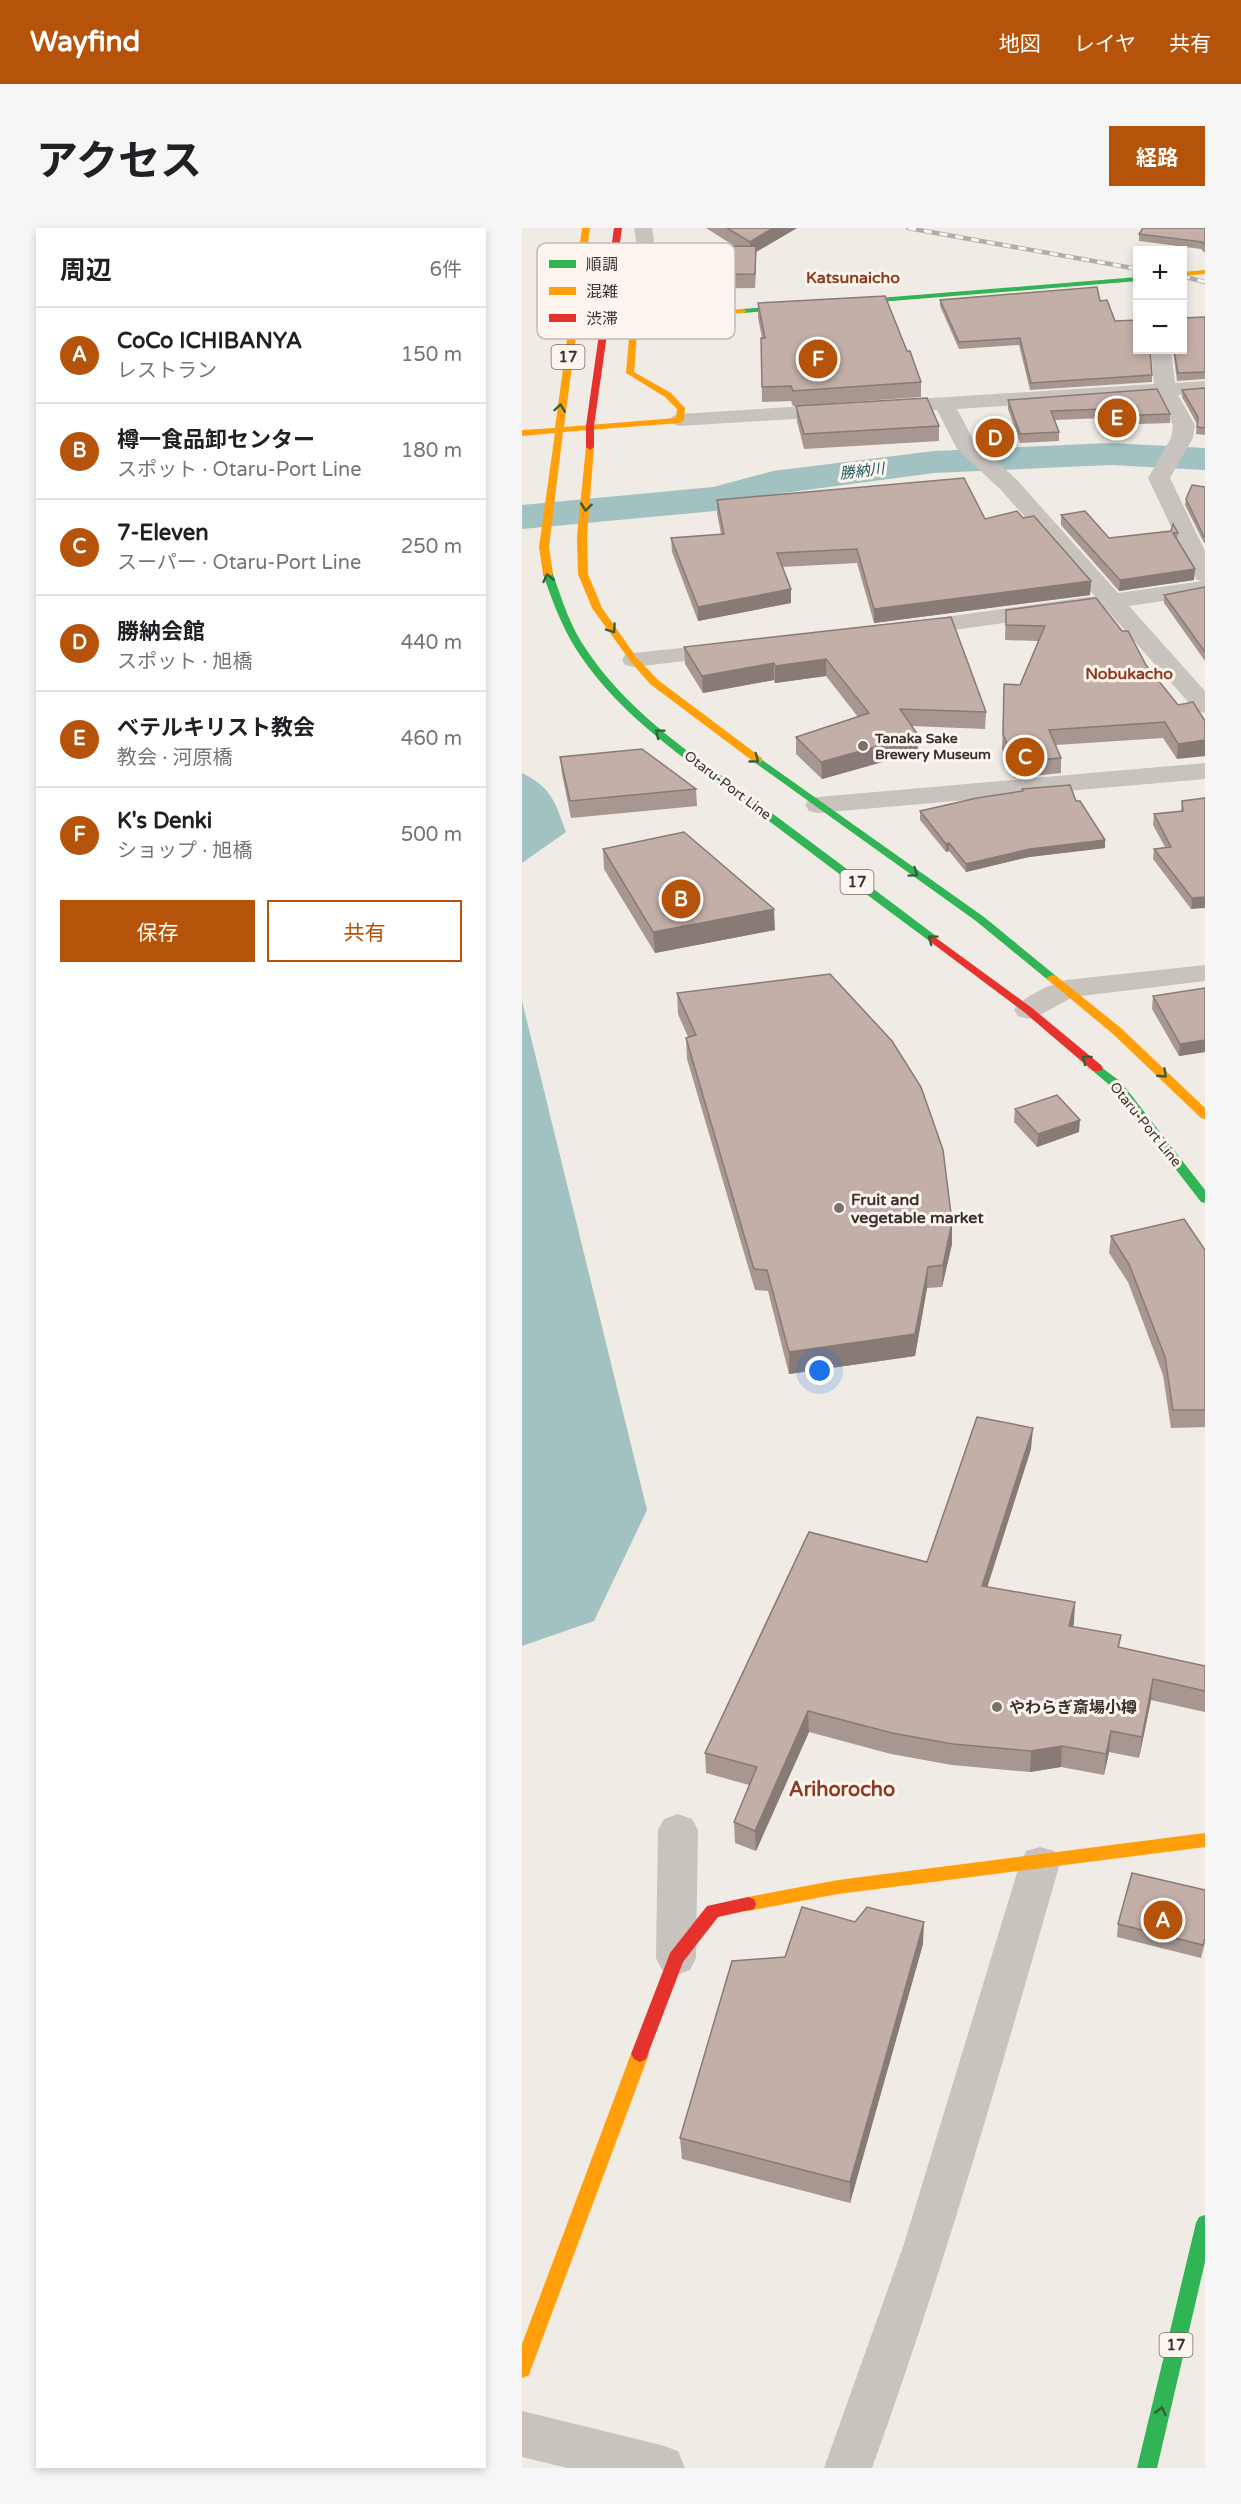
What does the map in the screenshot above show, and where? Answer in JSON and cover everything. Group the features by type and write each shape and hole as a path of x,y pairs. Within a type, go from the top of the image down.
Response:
{"main road":[{"name":"Otaru-Port Line","path":"584,243 586,228"},
{"name":"17","path":"616,243 618,228"},
{"path":"1187,274 1205,272"},
{"path":"735,311 1133,279"},
{"name":"Otaru-Port Line","path":"570,339 544,547 546,579 558,614 590,665 637,717 1028,1010 1116,1085 1205,1199"},
{"name":"17","path":"602,339 590,426 589,477 582,536 584,574 597,608 634,660 654,682 692,713 980,919 1117,1031 1205,1115"},
{"path":"522,434 590,426 680,420 681,408 668,396 630,373 632,339"},
{"path":"522,442 557,431"},
{"path":"522,2369 676,1958 713,1911 838,1887 1040,1863 1205,1840"},
{"name":"17","path":"1147,2468 1205,2223"}],"street":[{"path":"644,228 645,243"},
{"path":"1161,354 1165,389 1184,425 1182,438 1159,478 1205,575"},
{"path":"680,420 1205,387"},
{"path":"945,405 965,444 1009,485 1205,706"},
{"path":"882,632 1205,588"},
{"path":"634,660 744,648"},
{"path":"1181,681 1205,678"},
{"path":"818,805 1205,771"},
{"path":"1028,1010 1066,989 1205,973"},
{"path":"676,1958 678,1830"},
{"path":"848,2468 893,2347 962,2130 1040,1863"},
{"path":"522,2434 661,2468"}],"water":[{"path":"522,773 546,790 559,812 566,832 522,863"},
{"path":"522,1001 647,1510 594,1621 522,1646"}],"building":[{"path":"727,228 773,228 750,242"},
{"path":"1143,228 1205,228 1205,245 1202,242 1139,234"},
{"path":"735,246 756,246 755,274 735,274"},
{"path":"1097,287 1100,301 1107,300 1115,321 1133,320 1133,354 1150,354 1152,375 1031,383 1020,338 959,342 940,300"},
{"path":"885,296 907,351 910,351 921,382 793,391 791,386 762,387 761,338 765,338 758,303"},
{"path":"1205,317 1205,372 1178,373 1175,354 1187,354 1187,318"},
{"path":"1205,388 1205,428 1197,427 1198,417 1182,390"},
{"path":"1157,389 1170,414 1107,416 1104,409 1051,411 1059,432 1020,434 1008,400"},
{"path":"927,398 939,426 804,434 796,406"},
{"path":"964,478 985,519 1017,511 1023,518 1034,516 1091,581 874,609 857,549 777,553 791,589 698,607 671,538 724,534 717,500"},
{"path":"1192,485 1205,487 1205,537 1186,499"},
{"path":"1085,511 1109,538 1171,531 1173,524 1178,533 1173,533 1195,569 1120,580 1061,515"},
{"path":"1205,587 1205,652 1164,595"},
{"path":"1096,598 1122,631 1128,631 1146,665 1178,705 1193,702 1205,721 1205,740 1178,744 1165,722 1049,730 1061,758 1014,762 1003,734 1004,684 1020,685 1045,626 1006,625 1006,610"},
{"path":"951,617 986,712 900,709 918,735 821,762 796,737 869,713 826,659 775,666 774,663 702,676 684,647"},
{"path":"642,749 696,789 570,801 560,757"},
{"path":"1070,785 1076,801 1080,801 1105,840 1030,849 966,864 949,843 946,844 920,811 977,798 1023,791 1022,789"},
{"path":"1205,798 1205,897 1192,898 1154,849 1171,847 1154,814 1183,811 1182,801"},
{"path":"684,832 774,909 653,932 603,849"},
{"name":"Fruit and vegetable market","path":"830,974 892,1041 921,1087 943,1150 952,1222 943,1265 928,1267 915,1334 789,1352 767,1270 754,1269 686,1038 696,1035 677,993"},
{"path":"1205,988 1205,1040 1180,1044 1153,996"},
{"path":"1057,1095 1080,1120 1038,1134 1015,1109"},
{"path":"1184,1219 1205,1250 1205,1410 1173,1410 1165,1357 1129,1264 1111,1236"},
{"path":"977,1417 1033,1428 982,1586 1075,1602 1069,1626 1121,1635 1118,1647 1205,1666 1205,1691 1153,1679 1142,1737 1111,1731 1106,1754 1062,1746 1031,1751 953,1744 892,1733 808,1711 755,1831 734,1822 757,1767 705,1753 809,1532 927,1562"},
{"path":"1132,1873 1205,1890 1203,1945 1118,1924"},
{"path":"802,1907 855,1922 867,1907 924,1922 850,2182 680,2138 732,1961 785,1957"}],"waterway":[{"name":"勝納川","path":"522,517 715,499 773,483 934,462 1110,454 1205,459"}],"railway":[{"path":"908,228 1133,268"},
{"path":"1187,277 1205,282"}],"traffic: fast":[{"path":"743,311 1133,279"},
{"path":"548,574 561,613 580,649 604,680 632,709 694,761 932,938"},
{"path":"758,760 980,919 1052,978"},
{"path":"1097,1068 1117,1085 1205,1199"},
{"path":"1147,2468 1205,2223"}],"traffic: slow":[{"path":"584,243 586,228"},
{"path":"1187,274 1205,272"},
{"path":"735,312 743,311"},
{"path":"548,574 544,547 571,339"},
{"path":"522,433 680,420 681,408 668,395 630,373 632,339"},
{"path":"590,447 582,536 583,574 597,608 634,660 654,682 758,760"},
{"path":"1052,978 1117,1031 1205,1115"},
{"path":"748,1904 838,1887 1205,1840"},
{"path":"522,2369 640,2054"}],"traffic: jam":[{"path":"616,243 618,228"},
{"path":"590,447 590,426 602,339"},
{"path":"932,938 1028,1010 1097,1068"},
{"path":"640,2054 676,1958 713,1911 748,1904"}],"place":[{"name":"K's Denki","path":"818,359"},
{"name":"べテルキリスト教会","path":"1117,418"},
{"name":"勝納会館","path":"995,438"},
{"name":"Tanaka Sake Brewery Museum","path":"863,746"},
{"name":"7-Eleven","path":"1025,757"},
{"name":"樽一食品卸センター","path":"681,899"},
{"name":"Fruit and vegetable market","path":"839,1208"},
{"name":"やわらぎ斎場小樽","path":"997,1707"},
{"name":"CoCo ICHIBANYA","path":"1163,1920"}],"district":[{"name":"Katsunaicho","path":"853,277"},
{"name":"Nobukacho","path":"1129,673"},
{"name":"Arihorocho","path":"842,1789"}]}
